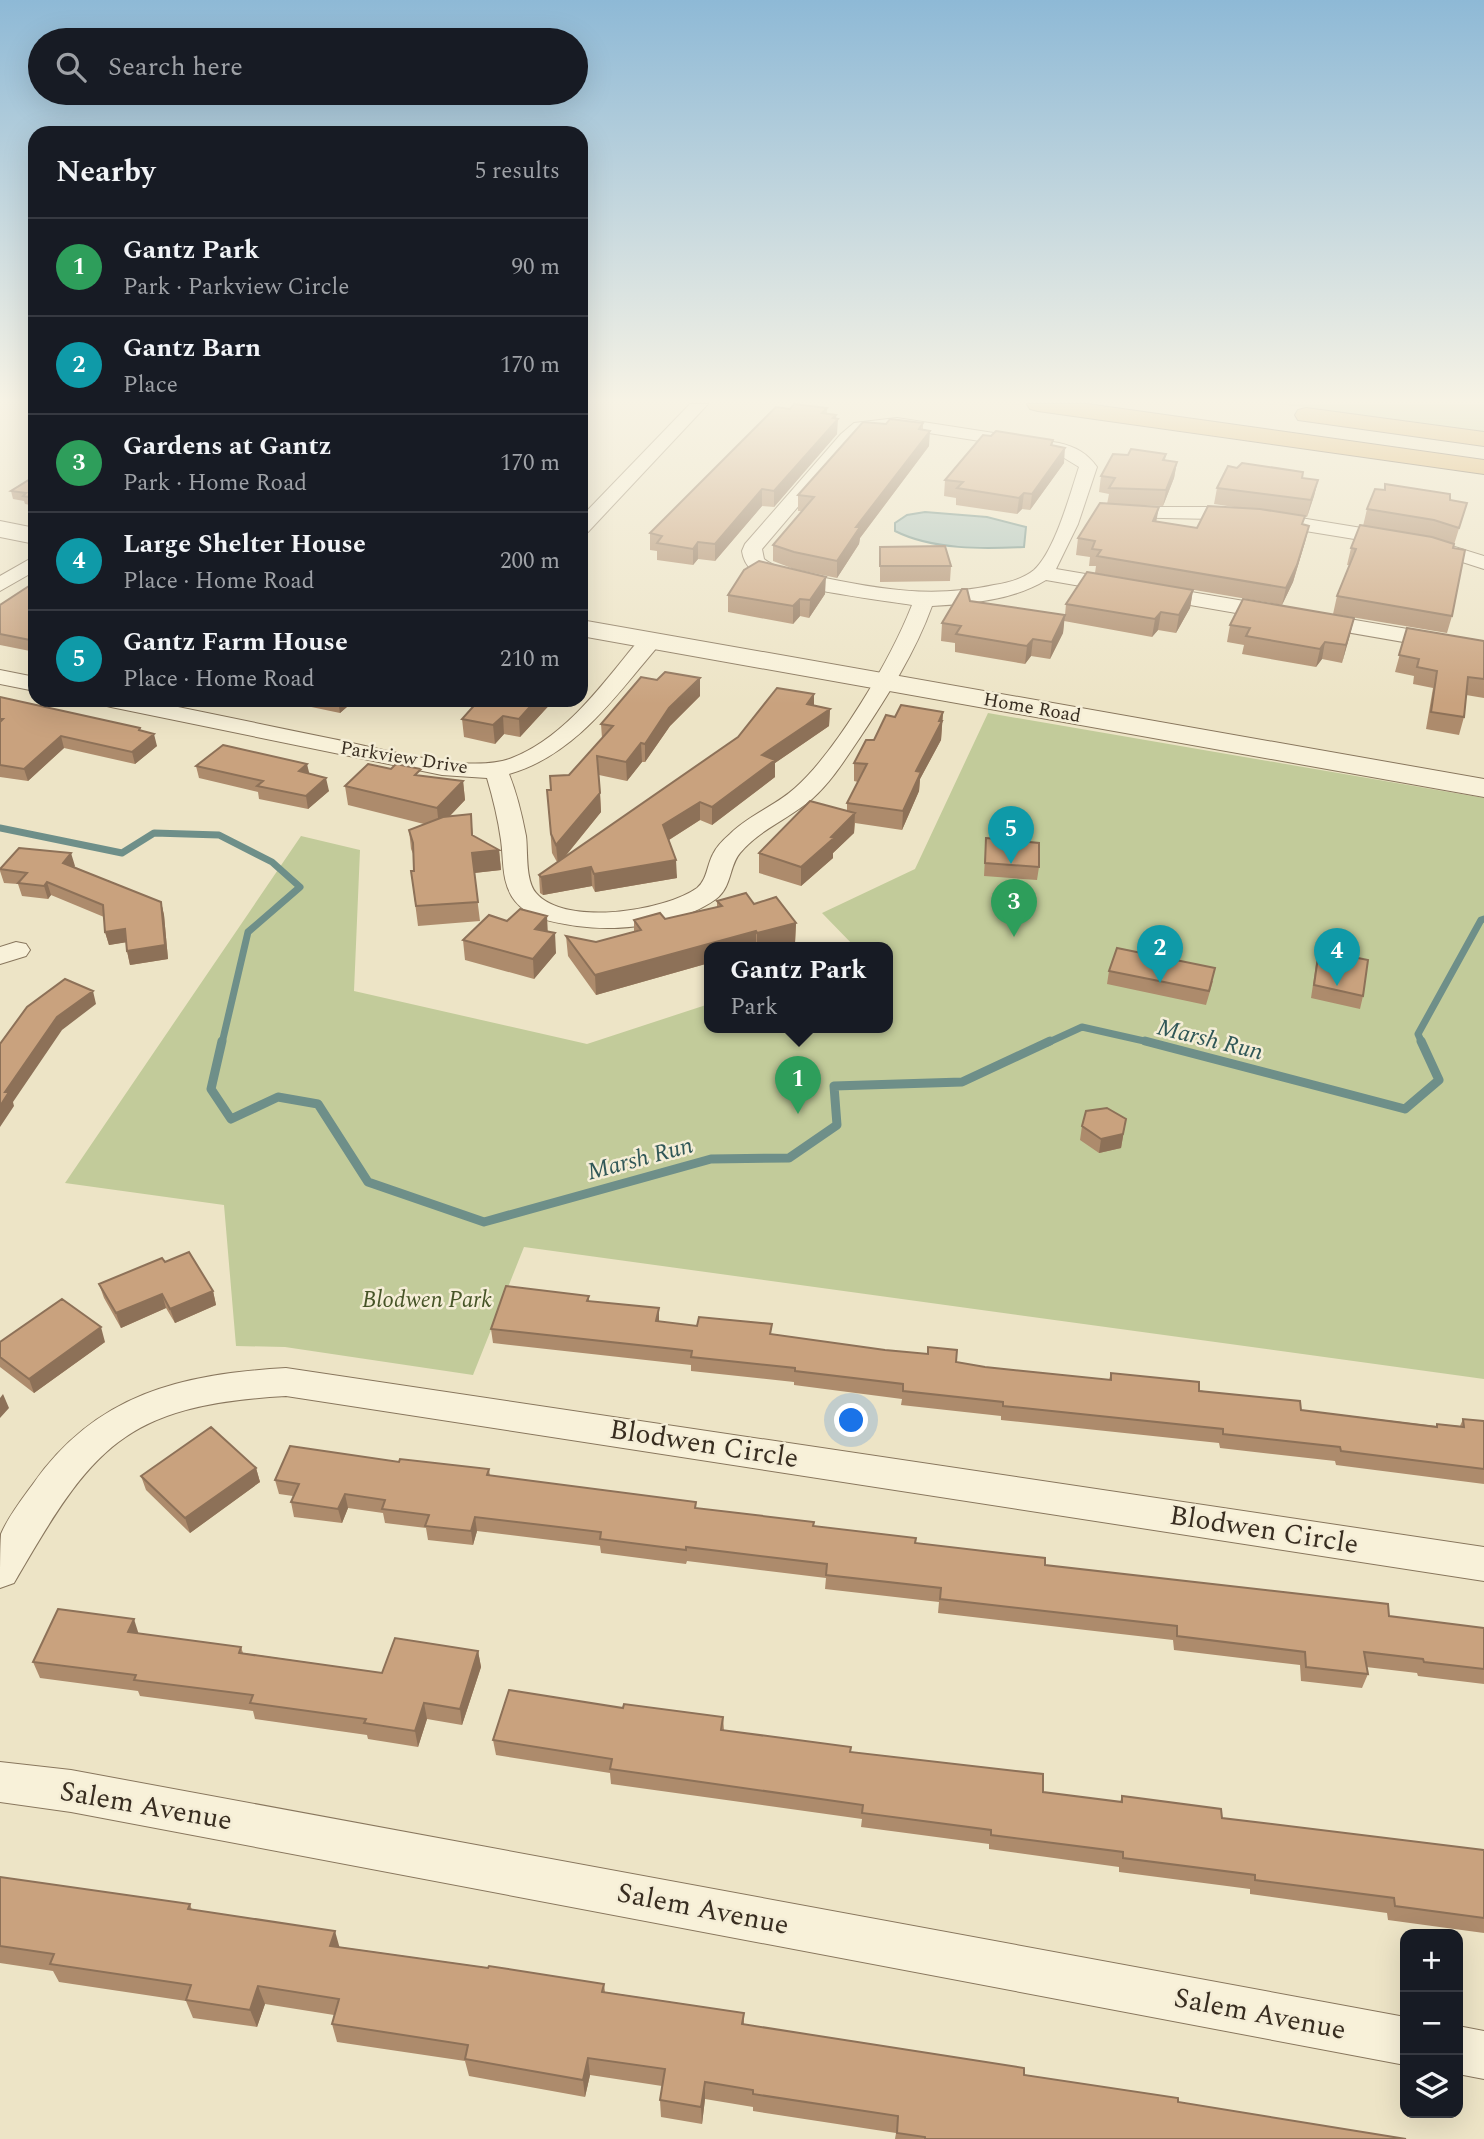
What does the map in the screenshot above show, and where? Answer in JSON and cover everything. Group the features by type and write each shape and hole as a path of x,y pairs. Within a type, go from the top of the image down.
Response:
{"street":[{"path":"588,521 604,504"},
{"path":"790,504 752,548 752,557 757,565 783,575 924,600 980,595 1042,573 1484,649"},
{"path":"1042,573 1075,504"},
{"path":"1073,510 1151,514 1215,513 1257,517 1429,545 1484,563"},
{"path":"0,529 28,535"},
{"path":"0,585 28,567"},
{"path":"496,770 509,820 518,881 525,897 540,910 581,920 661,913 690,905 710,891 726,853 747,831 803,794 818,778 886,683 924,600"},
{"name":"Home Road","path":"588,629 1484,788"},
{"name":"Parkview Drive","path":"145,707 442,768 496,770 536,756 564,737 652,640"},
{"path":"0,677 28,683"},
{"name":"Blodwen Circle","path":"0,1571 55,1483 75,1458 124,1417 193,1390 233,1384 286,1382 1484,1564"},
{"name":"Salem Avenue","path":"0,1782 71,1791 1400,2040"},
{"path":"1463,2051 1484,2055"}],"green space":[{"name":"Blodwen Park","path":"988,713 1484,798 1484,1379 524,1247 473,1375 285,1347 236,1346 224,1205 65,1183 301,836 360,850 354,991 587,1044 704,1006 704,1033 893,1033 893,942 850,942 822,913 915,869"}],"water":[{"path":"925,512 987,517 1026,527 1024,547 975,548 942,545 895,531 895,523 907,515"}],"building":[{"path":"679,504 749,504 715,544 698,542 693,549 657,543 662,536 650,533"},
{"path":"808,504 874,504 856,527 860,527 837,561 773,545"},
{"path":"1099,504 1159,507 1153,521 1197,528 1208,506 1260,509 1305,516 1302,524 1309,526 1297,565 1286,588 1097,556 1101,550 1092,549 1095,541 1078,538"},
{"path":"1369,504 1467,504 1459,528 1434,520 1367,509"},
{"path":"1360,525 1432,537 1454,544 1453,548 1465,550 1452,616 1337,596 1356,549 1351,548"},
{"path":"945,546 951,566 880,566 880,547"},
{"path":"759,561 826,577 810,600 800,599 793,606 728,595 744,570"},
{"path":"1087,572 1193,590 1179,615 1161,612 1155,619 1066,604"},
{"path":"28,587 28,640 0,634 0,605"},
{"path":"962,589 967,589 970,601 1065,615 1052,642 1033,639 1027,646 956,634 961,626 942,623"},
{"path":"1243,599 1354,618 1346,645 1325,642 1320,649 1246,636 1250,628 1230,625"},
{"path":"1407,628 1484,641 1484,679 1468,677 1464,717 1431,712 1437,671 1417,667 1419,659 1399,655"},
{"path":"665,672 700,678 669,708 645,744 641,743 626,762 597,756 600,793 556,845 551,834 547,790 551,790 550,776 569,775 613,726 601,724 641,677 657,680"},
{"path":"777,688 814,694 807,704 830,709 762,755 775,760 712,807 700,802 663,825 676,860 594,874 591,867 541,877 539,875 738,737"},
{"path":"0,697 28,703 28,707 45,707 140,728 139,730 154,734 132,752 61,736 24,769 0,765 0,722 3,719 0,719"},
{"path":"901,705 943,712 939,721 942,721 916,771 921,772 903,811 847,803 867,764 854,763 866,740 874,740 886,715 895,717"},
{"path":"473,707 530,707 519,719 503,716 493,725 462,719"},
{"path":"223,745 307,764 299,771 326,778 306,796 257,786 263,781 196,766"},
{"path":"368,764 391,769 396,764 421,769 415,775 463,781 437,808 345,786"},
{"path":"810,801 855,813 831,837 834,838 801,867 759,853"},
{"path":"471,814 472,835 499,850 472,853 478,902 416,906 411,871 414,871 413,843 409,830 443,817"},
{"path":"986,838 1039,843 1039,867 985,863"},
{"path":"19,848 71,853 63,863 161,902 165,945 127,951 125,929 105,932 103,905 47,882 44,886 18,883 27,873 0,869"},
{"path":"746,893 754,904 776,897 796,923 716,942 704,942 704,945 595,975 566,936 596,942 641,930 634,920 660,913 665,919 722,906 717,901"},
{"path":"520,909 547,916 535,929 555,933 533,959 463,940 489,915 507,921"},
{"path":"1117,948 1215,968 1209,991 1109,971"},
{"path":"1319,950 1368,960 1363,996 1314,985"},
{"path":"65,979 93,991 57,1017 5,1092 9,1092 0,1106 0,1044 27,1007"},
{"path":"1107,1108 1126,1119 1123,1134 1101,1139 1082,1126 1086,1111"},
{"path":"189,1252 213,1291 170,1309 162,1294 116,1313 99,1284 162,1258 165,1262"},
{"path":"506,1286 589,1296 587,1301 659,1308 656,1321 697,1326 699,1317 772,1324 770,1334 928,1354 928,1347 957,1350 956,1362 985,1367 1111,1380 1111,1373 1199,1382 1199,1391 1300,1401 1301,1410 1437,1427 1437,1424 1464,1427 1463,1419 1484,1421 1484,1469 1341,1451 1340,1447 1223,1434 1223,1429 1003,1406 1003,1402 903,1391 903,1384 795,1371 795,1368 691,1357 692,1351 491,1329"},
{"path":"62,1299 101,1327 29,1379 0,1357 0,1342"},
{"path":"211,1427 256,1468 185,1518 141,1476"},
{"path":"290,1446 399,1462 400,1459 489,1469 487,1475 696,1502 695,1508 814,1522 813,1526 916,1538 915,1543 1045,1558 1045,1565 1388,1604 1389,1616 1484,1628 1484,1669 1364,1652 1368,1674 1306,1667 1305,1652 1177,1636 1177,1626 940,1599 941,1588 826,1575 827,1564 600,1539 601,1532 475,1517 471,1531 425,1526 429,1515 382,1509 385,1500 345,1494 338,1509 291,1502 299,1484 275,1480"},
{"path":"58,1609 134,1619 128,1632 241,1647 239,1653 382,1673 395,1638 478,1651 460,1709 424,1703 415,1731 364,1723 366,1719 250,1703 253,1695 134,1680 136,1675 33,1662"},
{"path":"509,1690 623,1708 624,1704 723,1717 721,1730 851,1747 850,1752 1043,1774 1043,1792 1122,1802 1122,1796 1221,1809 1222,1818 1484,1850 1484,1918 1395,1906 1394,1898 1255,1880 1255,1875 1123,1858 1123,1852 991,1835 991,1830 862,1813 863,1805 610,1769 612,1759 493,1740"},
{"path":"0,1877 190,1904 188,1909 335,1931 330,1946 604,1984 602,1992 744,2013 742,2024 1024,2068 1024,2075 1178,2098 1178,2102 1406,2139 925,2139 897,2133 898,2116 753,2094 753,2090 705,2082 701,2107 660,2100 665,2069 588,2058 583,2080 465,2059 468,2045 332,2024 339,1999 258,1986 250,2010 186,2000 191,1985 50,1964 54,1954 0,1946"}],"waterway":[{"name":"Marsh Run","path":"0,828 122,853 154,833 219,835 272,862 300,887 248,932 222,1043"},
{"name":"Marsh Run","path":"1422,1043 1418,1034 1481,920 1484,919"},
{"name":"Marsh Run","path":"1047,1043 1082,1027 1150,1042"},
{"name":"Marsh Run","path":"222,1041 211,1089 231,1119 278,1097 318,1104 368,1182 484,1222 711,1159 789,1158 837,1125 834,1086 962,1082 1050,1041"},
{"name":"Marsh Run","path":"1145,1041 1150,1042"},
{"name":"Marsh Run","path":"1150,1042 1405,1109 1439,1080 1421,1041"}],"place":[{"name":"Gantz Farm House","path":"1011,864"},
{"name":"Gardens at Gantz","path":"1014,937"},
{"name":"Gantz Barn","path":"1160,983"},
{"name":"Large Shelter House","path":"1337,986"},
{"name":"Gantz Park","path":"798,1114"}]}
